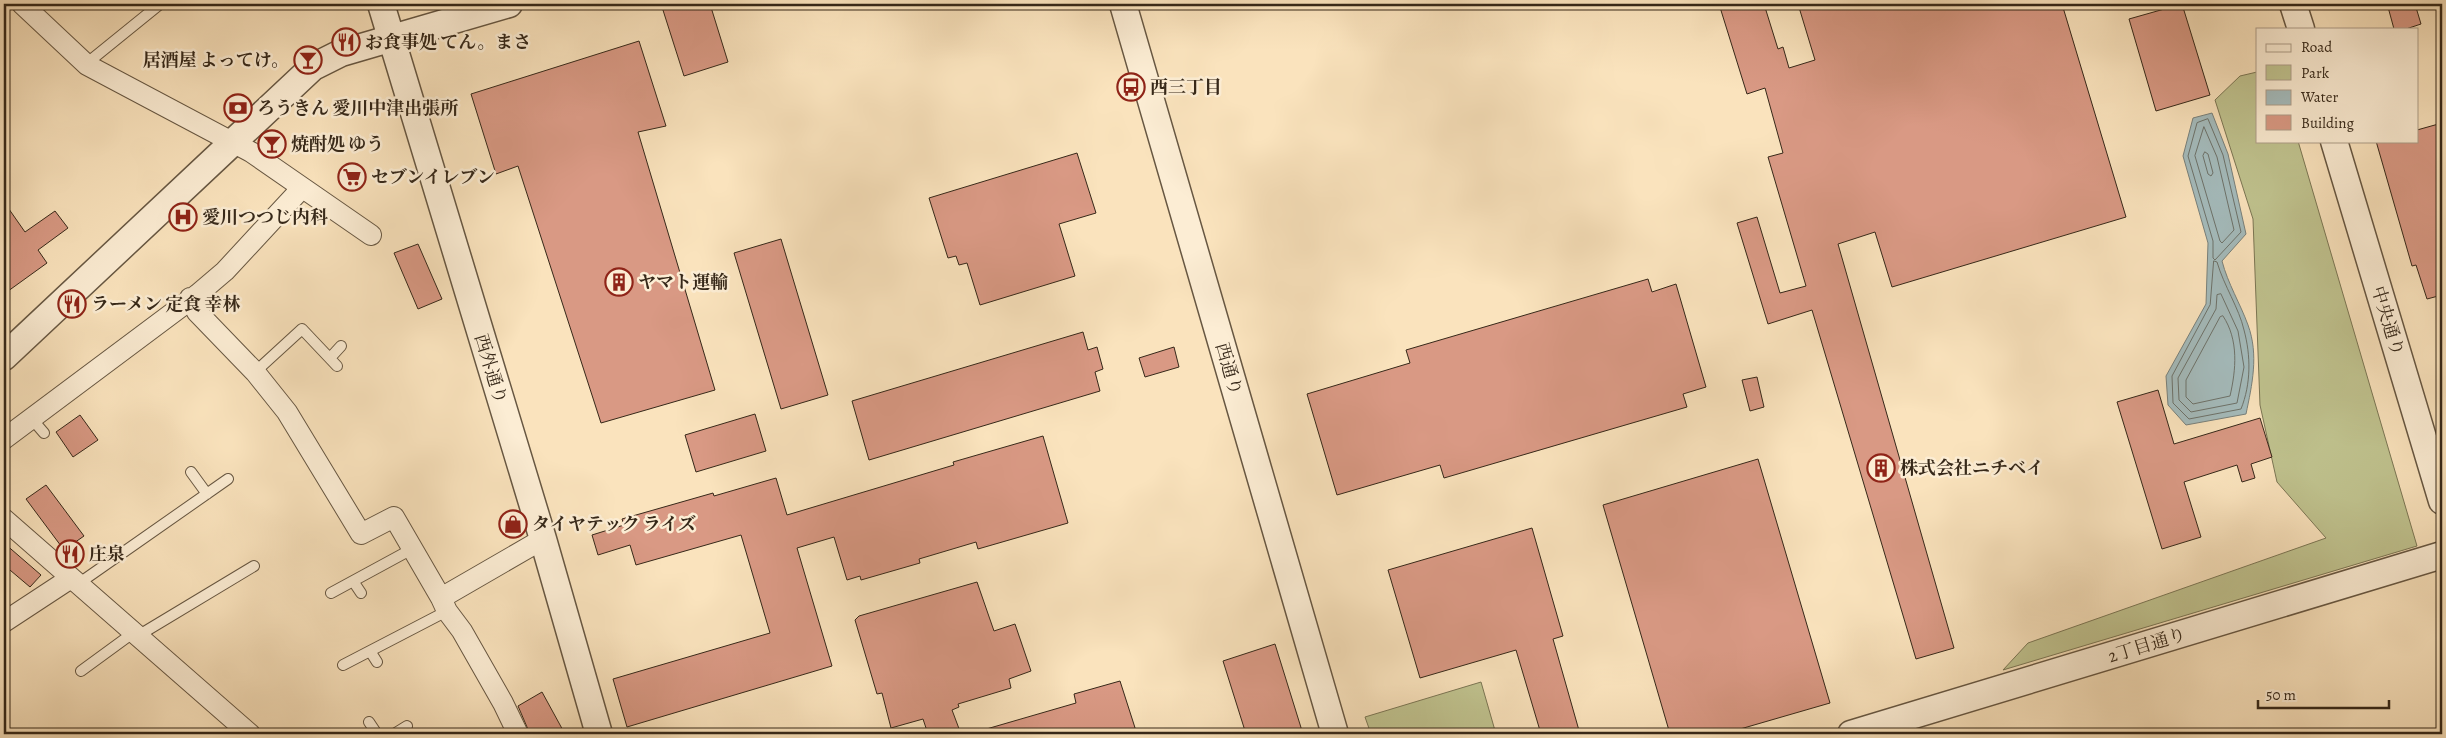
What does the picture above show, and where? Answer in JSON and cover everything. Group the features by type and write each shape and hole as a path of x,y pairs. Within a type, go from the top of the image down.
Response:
{"street":[{"path":"22,4 86,64 251,152 371,235"},
{"name":"西外通り","path":"381,4 543,540 599,734"},
{"path":"4,357 313,67 341,54 509,4"},
{"name":"西通り","path":"1124,4 1335,734"},
{"path":"2293,4 2300,28"},
{"name":"中央通り","path":"2334,142 2442,501"},
{"path":"4,438 38,426 37,412 150,331 190,298 198,294 225,271 301,188"},
{"path":"190,298 197,312 255,372 287,412 307,456 342,514 361,534 394,517 503,703 513,732"},
{"path":"4,519 134,635 250,734"},
{"path":"444,604 543,540"},
{"name":"2丁目通り","path":"1851,734 2442,555"},
{"path":"4,622 75,581"}],"lane":[{"path":"86,64 145,22 160,4"},
{"path":"255,372 302,329 338,366"},
{"path":"330,358 341,346"},
{"path":"191,472 207,494"},
{"path":"75,581 228,479"},
{"path":"330,593 412,549"},
{"path":"81,670 134,635 254,566"},
{"path":"354,581 361,593"},
{"path":"343,665 370,651 444,604"},
{"path":"370,651 377,662"},
{"path":"369,722 377,734"},
{"path":"394,734 407,726"}],"green space":[{"path":"2256,72 2256,142 2298,142 2417,546 2003,670 2028,643 2326,538 2277,482 2260,405 2253,219 2215,100 2240,76"},
{"path":"1481,682 1496,734 1371,734 1365,717"}],"water":[{"path":"2212,113 2228,154 2246,234 2222,261 2227,278 2248,325 2254,359 2246,414 2186,425 2168,405 2166,376 2206,304 2208,243 2183,156 2193,118"}],"building":[{"path":"671,4 710,4 728,62 684,76 662,7"},
{"name":"株式会社ニチベイ","path":"1719,4 1764,4 1778,49 1783,47 1789,68 1815,60 1798,4 2062,4 2126,217 1892,287 1875,232 1838,244 1954,648 1916,659 1812,310 1768,324 1737,223 1757,217 1780,293 1806,286 1768,157 1783,153 1765,88 1747,94"},
{"path":"2182,4 2210,95 2156,111 2129,19"},
{"path":"2399,4 2415,4 2421,24 2409,28 2394,28 2388,7"},
{"name":"ヤマト運輸","path":"639,41 666,126 638,132 715,390 601,423 518,166 496,174 471,94"},
{"path":"2442,123 2442,295 2427,299 2416,265 2412,266 2376,142 2418,142 2418,130"},
{"path":"1077,153 1096,213 1059,224 1075,276 980,305 967,263 959,265 956,256 948,258 929,198"},
{"path":"4,202 25,232 55,211 68,228 38,250 47,263 4,294"},
{"path":"781,239 828,395 781,409 734,253"},
{"path":"418,244 442,299 418,309 394,253"},
{"path":"1648,279 1652,292 1676,284 1706,387 1683,394 1687,407 1444,478 1440,465 1337,495 1307,394 1410,363 1406,350"},
{"path":"1083,332 1088,350 1097,347 1103,369 1095,372 1100,391 869,460 852,401"},
{"path":"1174,347 1179,367 1145,377 1139,358"},
{"path":"1757,377 1764,407 1750,411 1742,380"},
{"path":"2158,390 2174,444 2260,418 2272,457 2251,464 2255,478 2242,482 2237,465 2184,482 2201,537 2162,549 2117,402"},
{"path":"755,414 766,451 696,472 685,435"},
{"path":"80,415 98,440 73,457 56,432"},
{"path":"1043,436 1068,523 978,549 976,542 919,559 920,563 861,580 860,576 847,580 834,537 797,548 832,666 627,727 613,679 770,633 741,535 636,565 630,545 598,555 592,535 624,525 622,519 713,493 714,496 776,478 787,515 954,465 953,462"},
{"path":"1758,459 1830,703 1723,734 1670,734 1603,505"},
{"path":"46,485 84,536 64,550 26,499"},
{"path":"1532,528 1563,636 1553,639 1580,734 1541,734 1516,650 1420,678 1388,570"},
{"path":"4,543 41,575 30,587 4,565"},
{"path":"977,582 994,631 1015,624 1031,671 1009,679 1011,688 958,704 959,707 952,710 961,734 928,734 923,719 891,728 882,693 877,694 855,620 859,616"},
{"path":"1275,644 1303,734 1246,734 1223,661"},
{"path":"1120,681 1137,734 983,734 983,730 1076,703 1074,694"},
{"path":"542,692 565,734 530,734 518,706"}],"place":[{"name":"お食事処 てん。まさ","path":"346,42"},
{"name":"居酒屋 よってけ。","path":"308,60"},
{"name":"西三丁目","path":"1131,87"},
{"name":"ろうきん 愛川中津出張所","path":"238,108"},
{"name":"焼酎処 ゆう","path":"272,144"},
{"name":"セブンイレブン","path":"352,177"},
{"name":"愛川つつじ内科","path":"183,217"},
{"name":"ヤマト運輸","path":"619,282"},
{"name":"ラーメン 定食 幸林","path":"72,304"},
{"name":"株式会社ニチベイ","path":"1881,468"},
{"name":"タイヤテック ライズ","path":"513,524"},
{"name":"庄泉","path":"70,554"}]}
